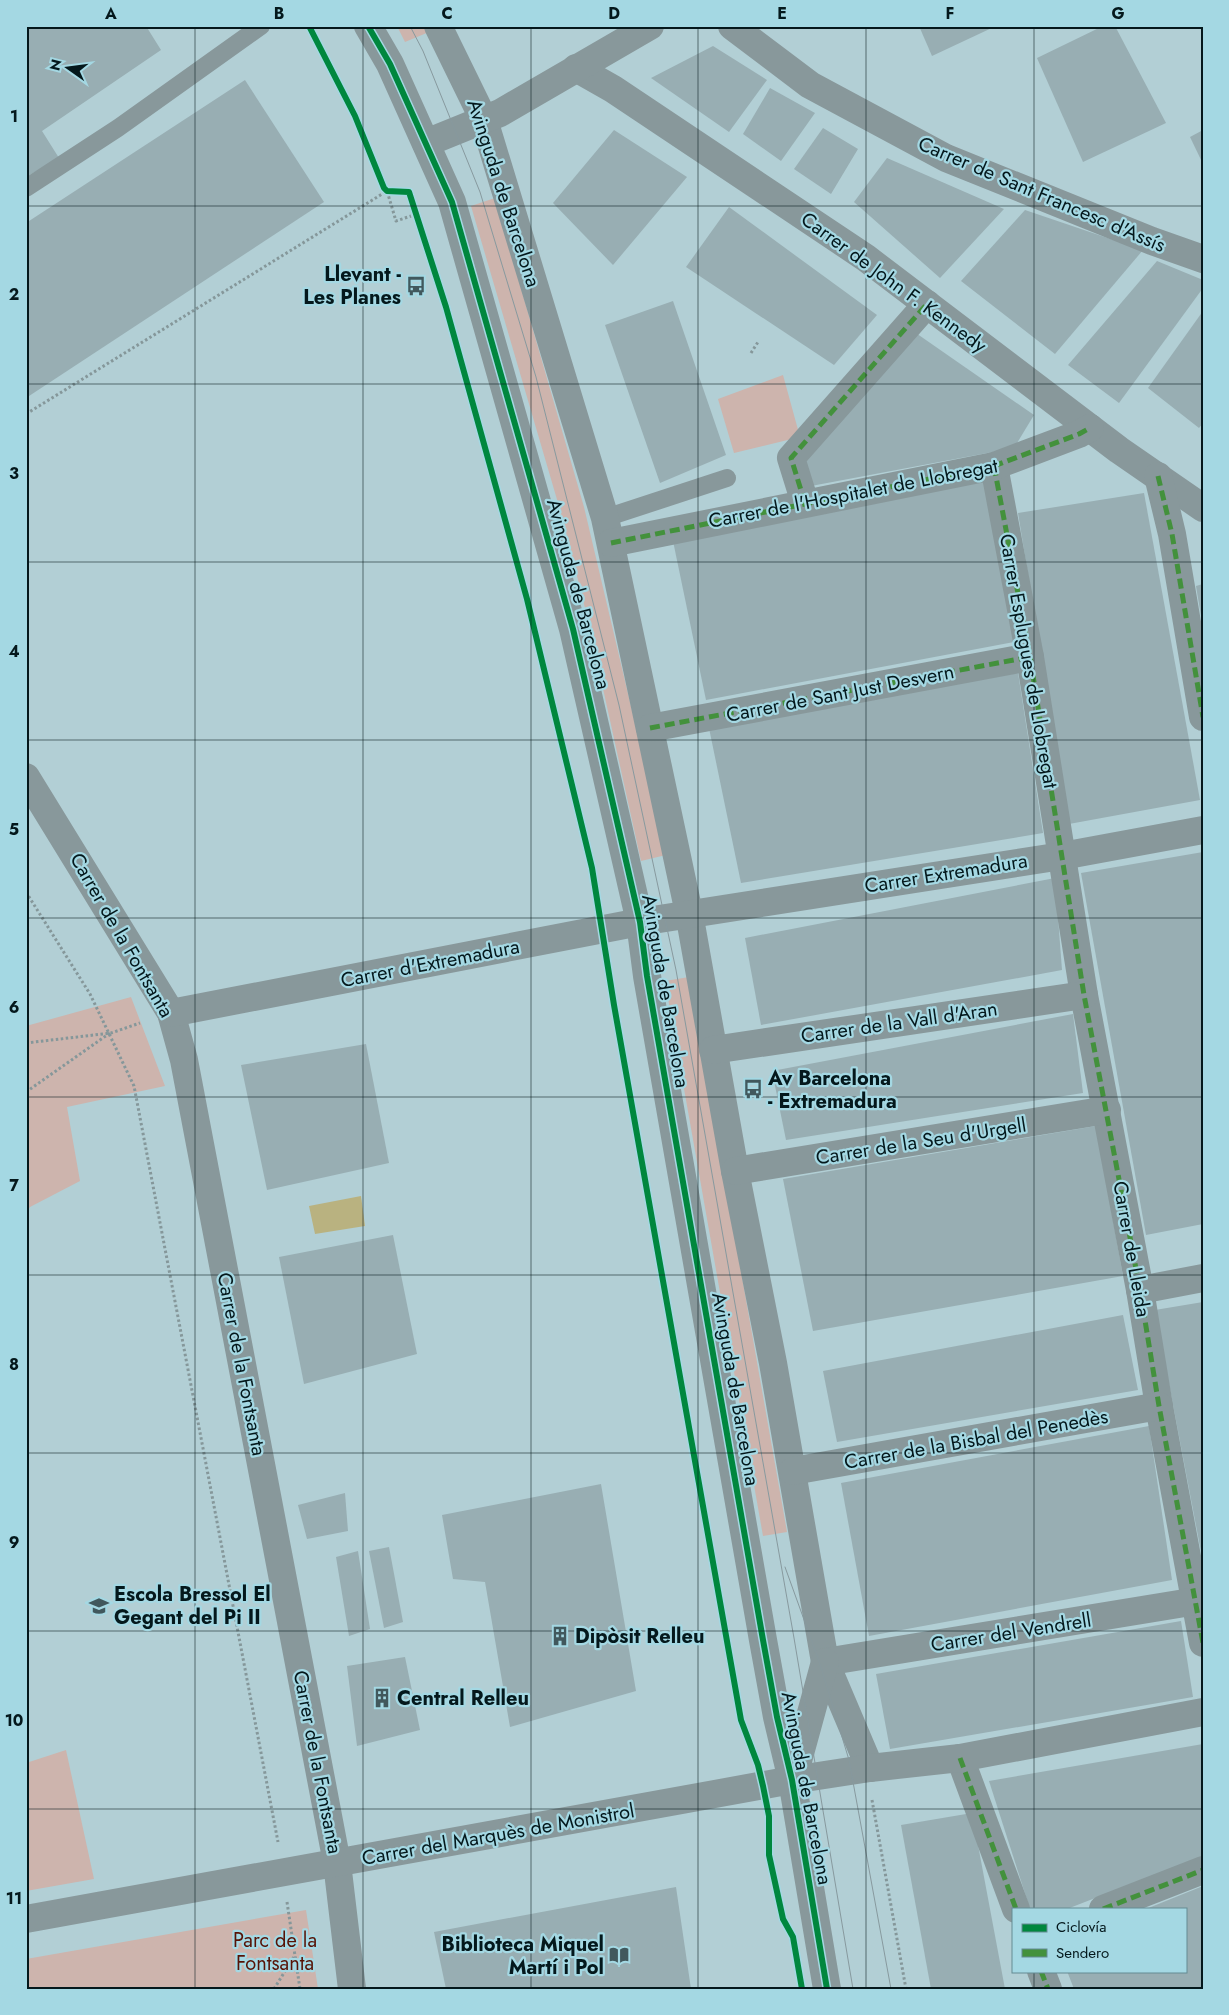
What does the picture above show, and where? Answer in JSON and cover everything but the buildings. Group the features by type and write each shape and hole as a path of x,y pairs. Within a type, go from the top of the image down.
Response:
{"street":[{"name":"Avinguda de Barcelona","path":"368,26 390,64 452,202 571,619 640,922 647,976 777,1717 792,1780 827,1989"},
{"name":"Avinguda de Barcelona","path":"438,26 484,120 608,530 689,913 735,1171 793,1471 825,1662 870,1768"},
{"path":"426,144 484,120 650,26"},
{"name":"Carrer de Sant Francesc d'Assís","path":"732,26 810,85 946,158 1152,242 1203,259"},
{"name":"Carrer de John F. Kennedy","path":"576,68 613,89 866,258 1090,428 1203,508"},
{"path":"804,503 791,458 927,304"},
{"name":"Carrer de l'Hospitalet de Llobregat","path":"608,530 804,503 994,466 1079,434 1090,428"},
{"name":"Carrer Esplugues de Llobregat","path":"994,466 1030,657 1062,856"},
{"path":"1158,476 1172,534 1203,717"},
{"name":"Carrer de Sant Just Desvern","path":"650,728 1030,657"},
{"name":"Carrer de la Fontsanta","path":"26,777 171,1013 184,1060 337,1863 352,1989"},
{"name":"Carrer Extremadura","path":"689,913 1062,856 1203,830"},
{"name":"Carrer de Lleida","path":"1062,856 1084,994 1107,1110 1203,1643"},
{"name":"Carrer d'Extremadura","path":"171,1013 689,913"},
{"name":"Carrer de la Vall d'Aran","path":"714,1050 1084,994"},
{"name":"Carrer de la Seu d'Urgell","path":"735,1171 1107,1110"},
{"path":"1140,1290 1203,1278"},
{"name":"Carrer de la Bisbal del Penedès","path":"793,1471 1159,1406"},
{"name":"Carrer del Vendrell","path":"825,1662 1196,1601"},
{"path":"792,1780 825,1662"},
{"name":"Carrer del Marquès de Monistrol","path":"26,1919 792,1780 870,1768 960,1758 1203,1712"},
{"path":"960,1758 1016,1908"},
{"path":"1106,1908 1203,1870"},
{"path":"1041,1972 1048,1989"}],"lane":[{"path":"26,188 118,128 261,26"},
{"path":"608,530 728,478"}],"path":[{"path":"26,414 388,190 396,221 413,215"},
{"path":"413,207 413,215 418,222"},
{"path":"750,353 758,342"},
{"path":"26,892 90,994 111,1033 134,1086 244,1656 296,1954 300,1989"},
{"path":"26,1043 111,1033"},
{"path":"26,1092 111,1033"},
{"path":"274,1989 296,1954"}],"green space":[{"path":"397,26 426,26 429,32 405,42"},
{"path":"495,198 584,507 666,855 641,861 587,616 563,520 471,206"},
{"path":"783,375 800,437 734,453 718,399"},
{"path":"689,977 787,1532 763,1536 665,981"},
{"path":"131,997 165,1086 67,1107 80,1181 30,1207 26,1213 26,1026"},
{"path":"66,1750 94,1879 26,1891 26,1763"},
{"name":"Parc de la Fontsanta","path":"306,1910 318,1989 26,1989 26,1959"}],"shaded area":[{"path":"361,1196 365,1226 315,1234 309,1206"}],"tram line":[{"path":"410,26 423,51 480,192 536,377 619,705 676,970 794,1638 853,1989"},
{"path":"785,1567 820,1664 849,1760 891,1989"}],"marked path":[{"path":"805,503 791,458 927,304"},
{"path":"611,543 994,466 1079,434 1090,428"},
{"path":"994,466 1030,657 1084,995 1140,1290 1159,1406 1203,1643"},
{"path":"1158,476 1172,534 1203,717"},
{"path":"650,728 1030,657"},
{"path":"960,1758 1016,1908"},
{"path":"1106,1908 1203,1870"},
{"path":"1041,1972 1048,1989"}],"cycle path":[{"path":"309,26 355,116 384,188 387,191 409,192 446,307 527,599 592,868 614,1005 741,1720 758,1765 763,1786 769,1816 769,1855 783,1919 793,1937 802,1989"},
{"path":"368,26 390,64 452,202 573,629 640,922 647,976 763,1640 777,1717 792,1780 827,1989"}],"place":[{"name":"Llevant - Les Planes","path":"416,286"},
{"name":"Av Barcelona - Extremadura","path":"753,1089"},
{"name":"Escola Bressol El Gegant del Pi II","path":"99,1606"},
{"name":"Dipòsit Relleu","path":"560,1636"},
{"name":"Central Relleu","path":"382,1698"},
{"name":"Biblioteca Miquel Martí i Pol","path":"619,1955"}]}
